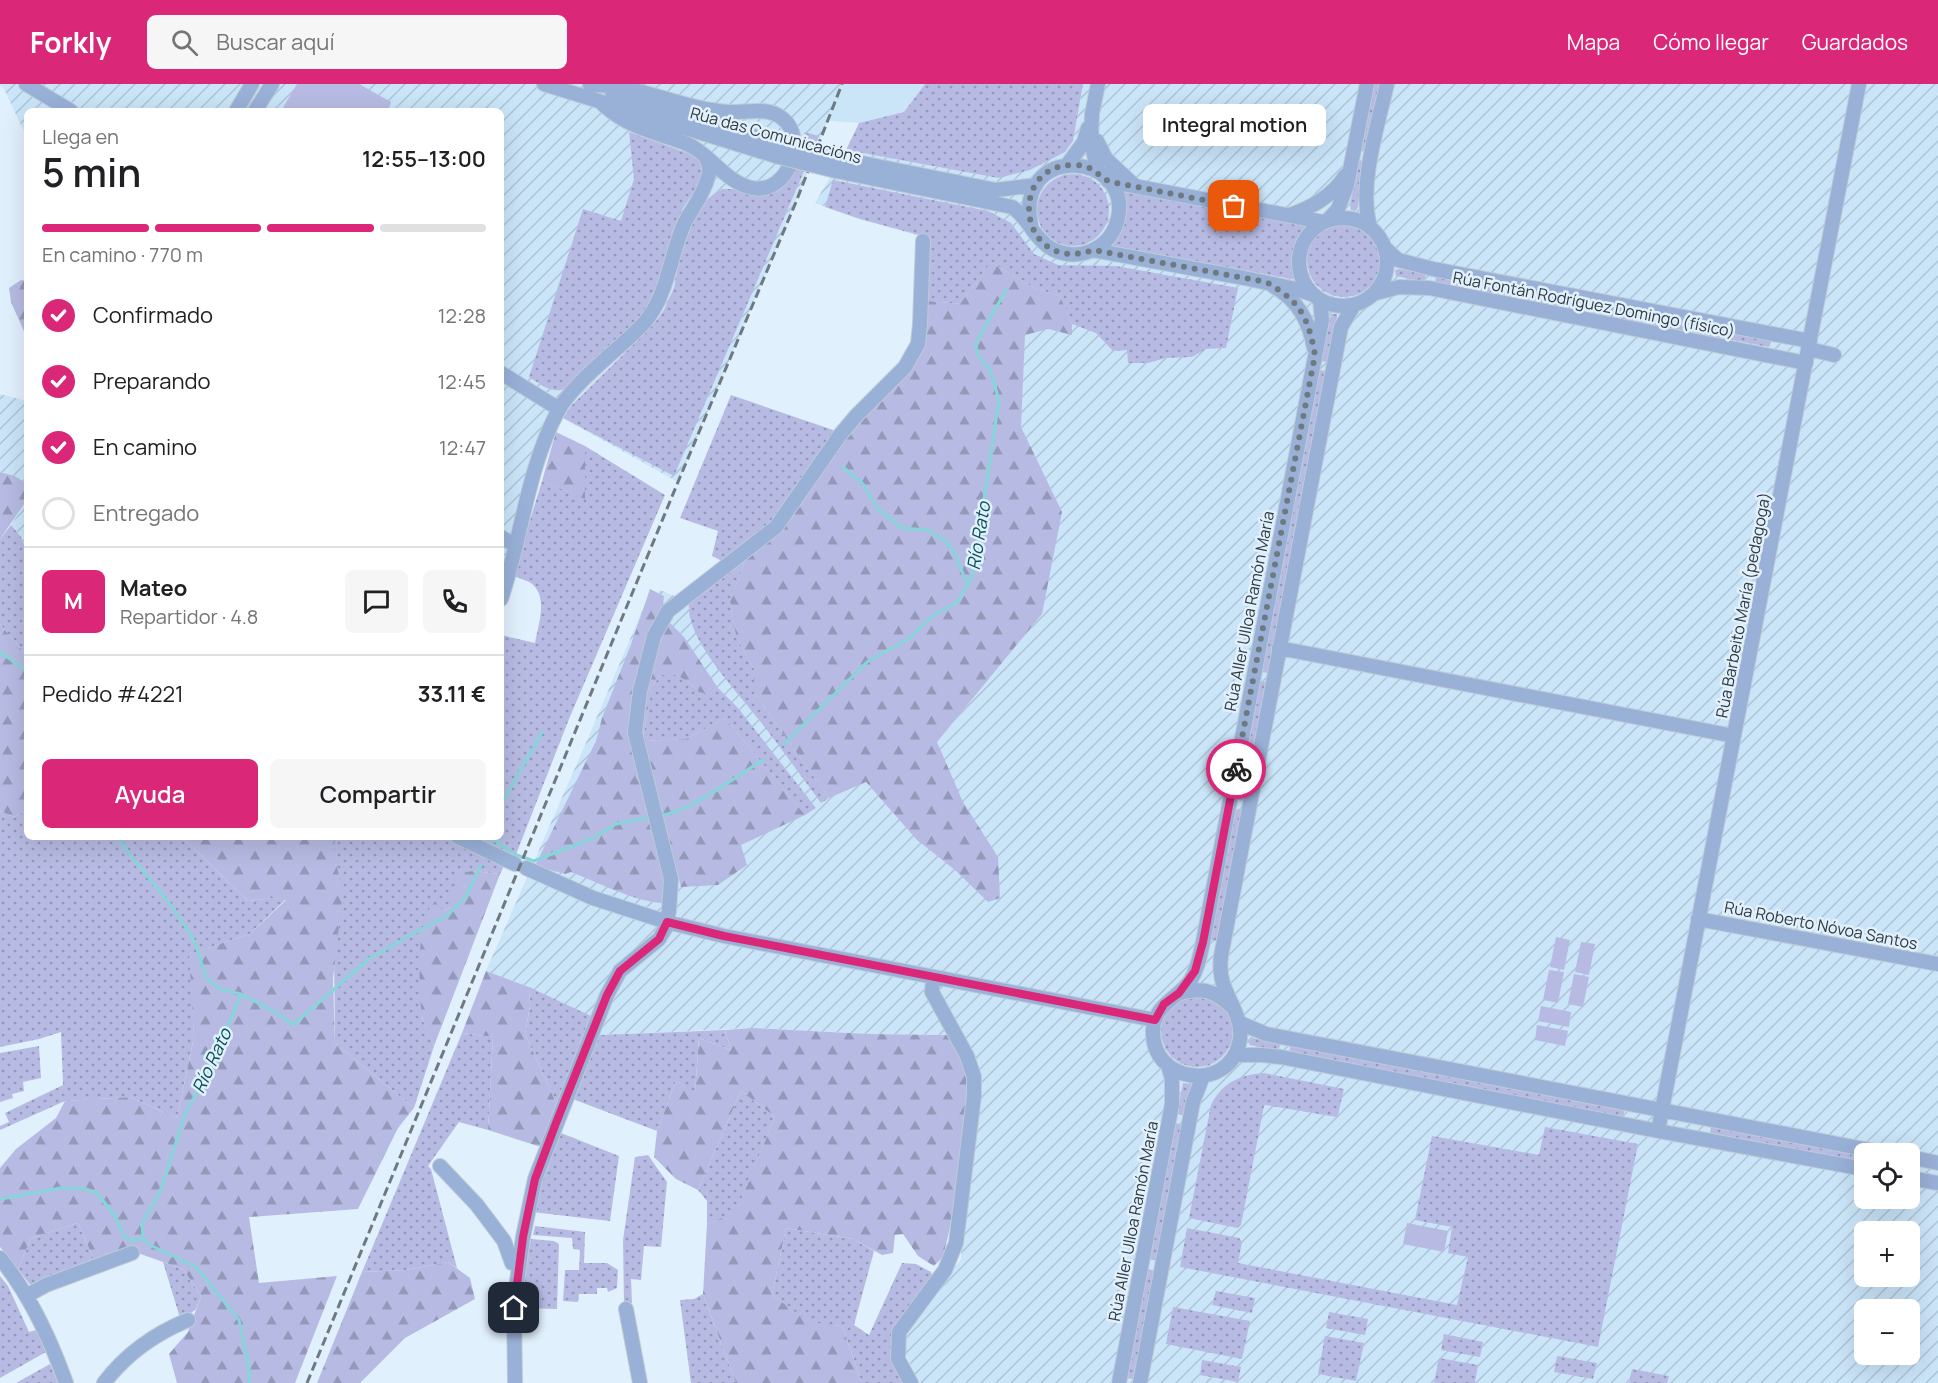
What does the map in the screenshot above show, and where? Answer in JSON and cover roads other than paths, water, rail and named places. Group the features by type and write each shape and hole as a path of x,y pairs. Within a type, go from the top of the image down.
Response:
{"street":[{"path":"26,84 66,108"},
{"path":"238,108 252,84"},
{"path":"257,108 272,84"},
{"name":"Rúa das Comunicacións","path":"544,84 780,151 1003,204 1023,214 1036,235 1052,249 1072,255 1093,250"},
{"path":"1093,250 1111,235 1119,214 1115,191 1103,176 1091,142 1098,84"},
{"name":"Rúa Aller Ulloa Ramón María","path":"1119,1383 1172,1104 1172,1079 1168,1065 1159,1055 1154,1042 1153,1029 1164,1004 1179,993 1195,971 1203,942 1322,320 1317,298 1302,278 1299,257 1306,237 1338,209 1342,199 1366,84"},
{"path":"1093,250 1266,282 1296,289 1337,306 1354,305 1366,300 1376,293 1386,277 1388,258 1382,240 1370,226 1367,215 1367,185 1387,84"},
{"name":"Rúa Barbeito María (pedagoga)","path":"1658,1131 1859,84"},
{"path":"589,85 632,88 704,110 773,113 788,124 794,139 794,155 787,172 768,187 762,189 741,185 685,143 615,116 599,101"},
{"name":"Rúa das Comunicacións","path":"589,85 780,151"},
{"path":"1092,120 1084,142 1068,165 1089,167 1103,176 1136,187 1289,216 1325,221 1349,218 1370,226"},
{"path":"1092,120 1106,159 1136,187"},
{"path":"504,588 542,443 564,400 646,321 658,300 685,222 704,191 710,166 705,156"},
{"name":"Rúa das Comunicacións","path":"839,165 996,190 1036,185 1049,171 1068,165"},
{"name":"Rúa Aller Ulloa Ramón María","path":"1289,216 1321,201 1338,187 1350,168"},
{"path":"704,191 731,178"},
{"path":"1031,225 1028,212 1030,198 1036,185"},
{"path":"515,1383 514,1304 519,1263 535,1179 607,995 620,971 659,939 667,922 671,879 635,733 640,691 654,636 668,611 692,590 776,527 840,435 864,407 905,367 918,344 921,324 923,241"},
{"name":"Rúa Fontán Rodríguez Domingo (físico)","path":"1386,249 1398,260 1433,269 1808,351"},
{"path":"1266,282 1284,292 1299,307 1310,327 1315,355"},
{"name":"Rúa Fontán Rodríguez Domingo (físico)","path":"1376,293 1399,287 1429,288 1834,355"},
{"path":"1168,1065 1190,1076 1203,1076 1216,1072 1235,1055 1241,1034 1240,1023 1222,981 1221,956 1341,327 1354,305"},
{"path":"504,375 559,409"},
{"path":"504,539 516,546"},
{"path":"1279,648 1734,736"},
{"path":"464,840 593,898 667,922 724,936 1155,1020"},
{"name":"Rúa Roberto Nóvoa Santos","path":"1698,919 1938,964"},
{"path":"911,1383 898,1359 899,1332 945,1270 956,1243 974,1096 974,1077 967,1056 932,992 933,977"},
{"path":"1179,993 1194,989 1209,991 1222,997 1233,1008"},
{"path":"1240,1023 1275,1036 1854,1147"},
{"path":"1235,1055 1281,1057 1854,1167"},
{"path":"1140,1383 1193,1102 1203,1076"},
{"path":"1920,1159 1938,1163"},
{"path":"440,1166 477,1205 504,1241 512,1263 519,1263"},
{"path":"1920,1180 1938,1183"},
{"path":"28,1295 46,1285 132,1253"},
{"path":"0,1258 28,1295 66,1383"},
{"path":"626,1309 640,1383"},
{"path":"104,1383 124,1359 163,1331 188,1320"}],"waterway":[{"name":"Río Rato","path":"784,744 867,662 908,639 934,615 957,602 972,578 999,400 990,370 977,354 976,343 1006,290"},
{"path":"843,467 863,484 877,508 902,528 928,530 945,541 955,554 968,586"},
{"path":"0,652 24,669"},
{"path":"504,800 542,732"},
{"name":"Río Rato","path":"658,816 698,801 764,759"},
{"name":"Río Rato","path":"492,841 494,840 514,854 534,861 593,838 616,824 652,817"},
{"path":"120,840 186,927 196,945 209,980 219,988 241,994"},
{"name":"Río Rato","path":"249,1383 249,1368 239,1320 196,1267 150,1245 143,1238 142,1223 159,1194 186,1112 211,1067 241,994 279,1014 293,1025 370,958 449,914 466,896 481,865"},
{"path":"0,1199 61,1188 86,1189 97,1193 115,1216 125,1237 132,1241 143,1238"}],"railway":[{"path":"307,1383 678,482 796,202 842,84"}],"place":[{"name":"Integral motion","path":"1234,206"}]}
